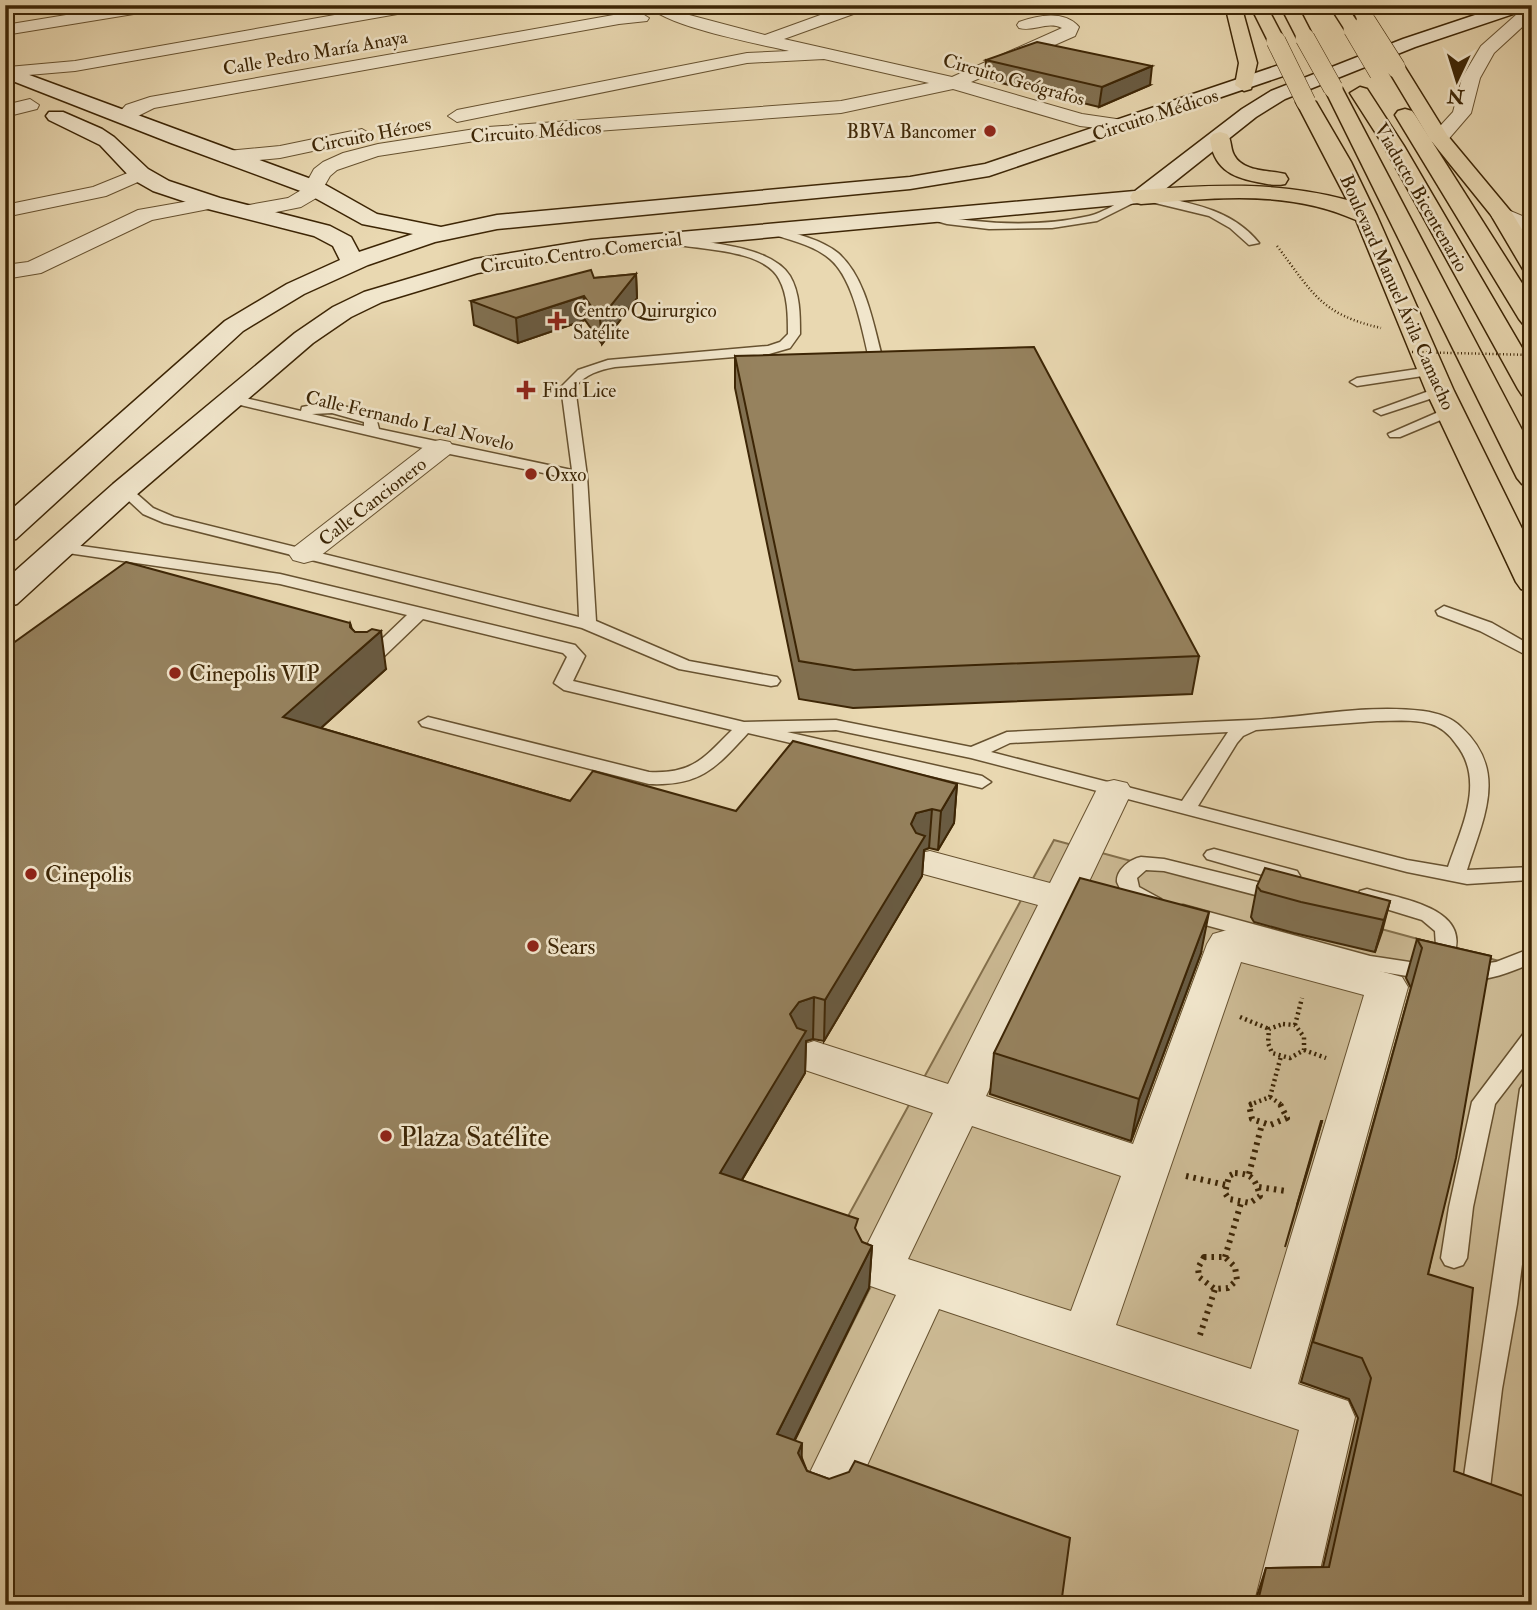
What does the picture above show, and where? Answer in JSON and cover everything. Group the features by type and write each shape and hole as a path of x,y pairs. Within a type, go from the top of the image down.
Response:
{"main road":[{"path":"1233,5 1248,63 1244,85"},
{"name":"Boulevard Manuel Ávila Camacho","path":"1258,5 1306,102 1328,171 1366,216 1440,391 1532,582"},
{"name":"Boulevard Manuel Ávila Camacho","path":"1288,5 1305,38 1342,83 1532,478"},
{"path":"1337,5 1359,18 1387,71 1532,318"},
{"path":"1141,197 1249,113 1278,95 1409,43 1522,5"},
{"name":"Circuito Médicos","path":"5,532 234,326 270,302 321,274 352,261 441,233 497,222 910,183 989,170 1244,85 1392,30"},
{"name":"Viaducto Bicentenario","path":"1337,52 1342,83 1394,146 1532,389"},
{"path":"1387,71 1501,213 1532,266"},
{"name":"Circuito Héroes","path":"7,72 228,157"},
{"path":"5,96 95,133 119,152 140,174 161,186 212,203 251,211 334,236 348,249 352,261"},
{"path":"1220,138 1220,153 1234,169 1278,179 1328,171"},
{"path":"119,152 147,140 178,139"},
{"path":"228,157 314,188"},
{"path":"989,170 994,185 1011,194 1072,205"},
{"name":"Circuito Médicos","path":"314,188 370,219 441,233"},
{"path":"1141,197 1232,192 1276,193 1324,201 1366,216"},
{"path":"762,197 740,208 738,217 752,226 773,231"},
{"name":"Circuito Centro Comercial","path":"5,597 124,490 304,338 342,312 399,288 475,266 527,256 659,240 1141,197"},
{"path":"635,208 663,213 675,220 676,229 659,240"},
{"path":"321,274 342,312"}],"street":[{"path":"5,30 158,5"},
{"path":"7,72 75,66 420,5"},
{"name":"Circuito Héroes","path":"620,5 641,18 743,53 821,54"},
{"name":"Circuito Geógrafos","path":"655,5 689,20 765,40 954,83 1080,120 1123,125"},
{"path":"743,53 765,40 864,5"},
{"path":"1439,138 1462,113 1471,78 1487,50 1532,9"},
{"name":"Calle Pedro María Anaya","path":"124,117 133,109 150,103 619,19 641,18"},
{"name":"Circuito Médicos","path":"314,188 321,173 350,157 488,133 791,113 841,107 954,83 1063,29"},
{"name":"Circuito Héroes","path":"443,119 710,65 743,53"},
{"path":"710,65 696,75 698,92 733,107 791,113"},
{"name":"Circuito Geógrafos","path":"894,70 914,82 909,92"},
{"path":"593,89 654,98 664,106 662,111 647,123"},
{"name":"Circuito Médicos","path":"909,92 956,99 1053,127 1066,136 1066,144"},
{"path":"5,111 30,106"},
{"name":"Circuito Héroes","path":"228,157 280,152 402,127"},
{"path":"5,211 99,192 140,174"},
{"path":"251,211 294,203 314,188"},
{"path":"99,192 140,198 148,206 146,215"},
{"path":"5,287 33,268 146,215 212,203"},
{"path":"1501,213 1532,228"},
{"path":"5,272 33,268"},
{"name":"Calle Cancionero","path":"304,554 440,447"},
{"path":"1114,790 879,1269 1329,1417 1283,1605"},
{"path":"930,863 1061,898 1231,935 1310,966 1397,975 1268,1396"},
{"path":"1087,1336 1231,935"},
{"path":"814,1057 1146,1166"},
{"path":"827,1493 926,1284"}],"lane":[{"path":"928,217 967,226 1001,227 1058,223 1095,219 1141,197 1208,211 1235,225 1253,243"},
{"path":"773,231 819,248 835,257 847,270 878,367"},
{"path":"588,624 580,476 568,387 573,379 583,372 615,363 769,350 785,345 793,334 788,288 782,272 772,264 713,247 659,240"},
{"path":"1357,382 1440,391"},
{"path":"1381,411 1440,391"},
{"path":"1395,434 1440,391"},
{"name":"Calle Fernando Leal Novelo","path":"232,399 580,476"},
{"path":"124,490 148,511 170,520 588,624 685,665 771,681"},
{"path":"60,548 268,577 569,649 576,656 564,683 570,686 982,782"},
{"path":"1444,611 1486,627 1532,653"},
{"path":"367,663 419,613"},
{"path":"974,753 1007,738 1412,716 1439,721 1459,732 1477,767 1481,783 1456,875"},
{"path":"428,722 649,778 667,780 686,778 702,771 744,727 836,725 974,753 1407,866 1467,877 1532,873"},
{"path":"1188,807 1230,740 1237,732 1253,725"},
{"path":"1214,855 1306,880"},
{"path":"1306,902 1164,865 1141,863 1127,876 1127,885 1139,900 1231,935 1397,975 1499,969 1532,955"},
{"path":"1344,890 1429,915 1445,929 1447,946 1440,961 1397,975"},
{"path":"1454,1258 1461,1207 1484,1101 1532,1038"},
{"path":"1474,1505 1488,1389 1504,1304 1532,1089"}],"path":[{"path":"1276,245 1323,306 1351,321 1385,329"},
{"path":"1412,352 1532,355"},
{"path":"1295,1025 1310,966"},
{"path":"1283,1024 1295,1025 1304,1037 1304,1050 1290,1058 1281,1056 1272,1053 1268,1043 1269,1029 1283,1024"},
{"path":"1270,1097 1281,1056"},
{"path":"1270,1097 1279,1101 1287,1118 1272,1125 1252,1119 1249,1105 1270,1097"},
{"path":"1249,1174 1262,1124"},
{"path":"1235,1173 1249,1174 1255,1179 1260,1196 1250,1203 1229,1199 1225,1193 1229,1176 1235,1173"},
{"path":"1225,1257 1241,1203"},
{"path":"1204,1257 1225,1257 1237,1272 1237,1280 1228,1288 1215,1289 1199,1277 1198,1268 1204,1257"},
{"path":"1188,1369 1215,1289"}],"shaded area":[{"path":"1054,840 1532,970 1532,1605 1059,1605 777,1475 879,1270 829,1251"}],"building":[{"path":"1037,42 1152,66 1102,87 986,60"},
{"path":"591,270 594,278 636,274 600,319 584,296 516,318 471,301"},
{"path":"1034,347 1199,656 854,670 799,661 735,356"},
{"name":"Plaza Satélite","path":"126,562 350,623 355,632 372,629 381,631 283,717 570,801 593,771 736,811 793,741 957,784 941,811 932,809 916,813 911,824 916,833 925,836 825,1000 814,997 799,1002 790,1014 797,1028 806,1031 720,1173 858,1219 855,1228 862,1242 872,1246 777,1434 802,1443 798,1453 807,1471 829,1479 849,1472 855,1461 1070,1538 1061,1605 5,1605 5,649"},
{"path":"1265,868 1390,901 1384,920 1261,891 1257,886"},
{"path":"1080,878 1209,912 1139,1099 994,1053"},
{"path":"1417,939 1491,956 1456,1158 1428,1274 1473,1288 1454,1471 1532,1499 1532,1605 1257,1605 1266,1568 1329,1567 1371,1378 1362,1358 1313,1342 1422,948"},
{"path":"1321,1121 1322,1121 1297,1205"}],"place":[{"name":"BBVA Bancomer","path":"990,131"},
{"name":"Centro Quirurgico Satélite","path":"557,321"},
{"name":"Find Lice","path":"526,390"},
{"name":"Oxxo","path":"531,474"},
{"name":"Cinepolis VIP","path":"175,673"},
{"name":"Cinepolis","path":"31,874"},
{"name":"Sears","path":"533,946"},
{"name":"Plaza Satélite","path":"386,1136"}]}
